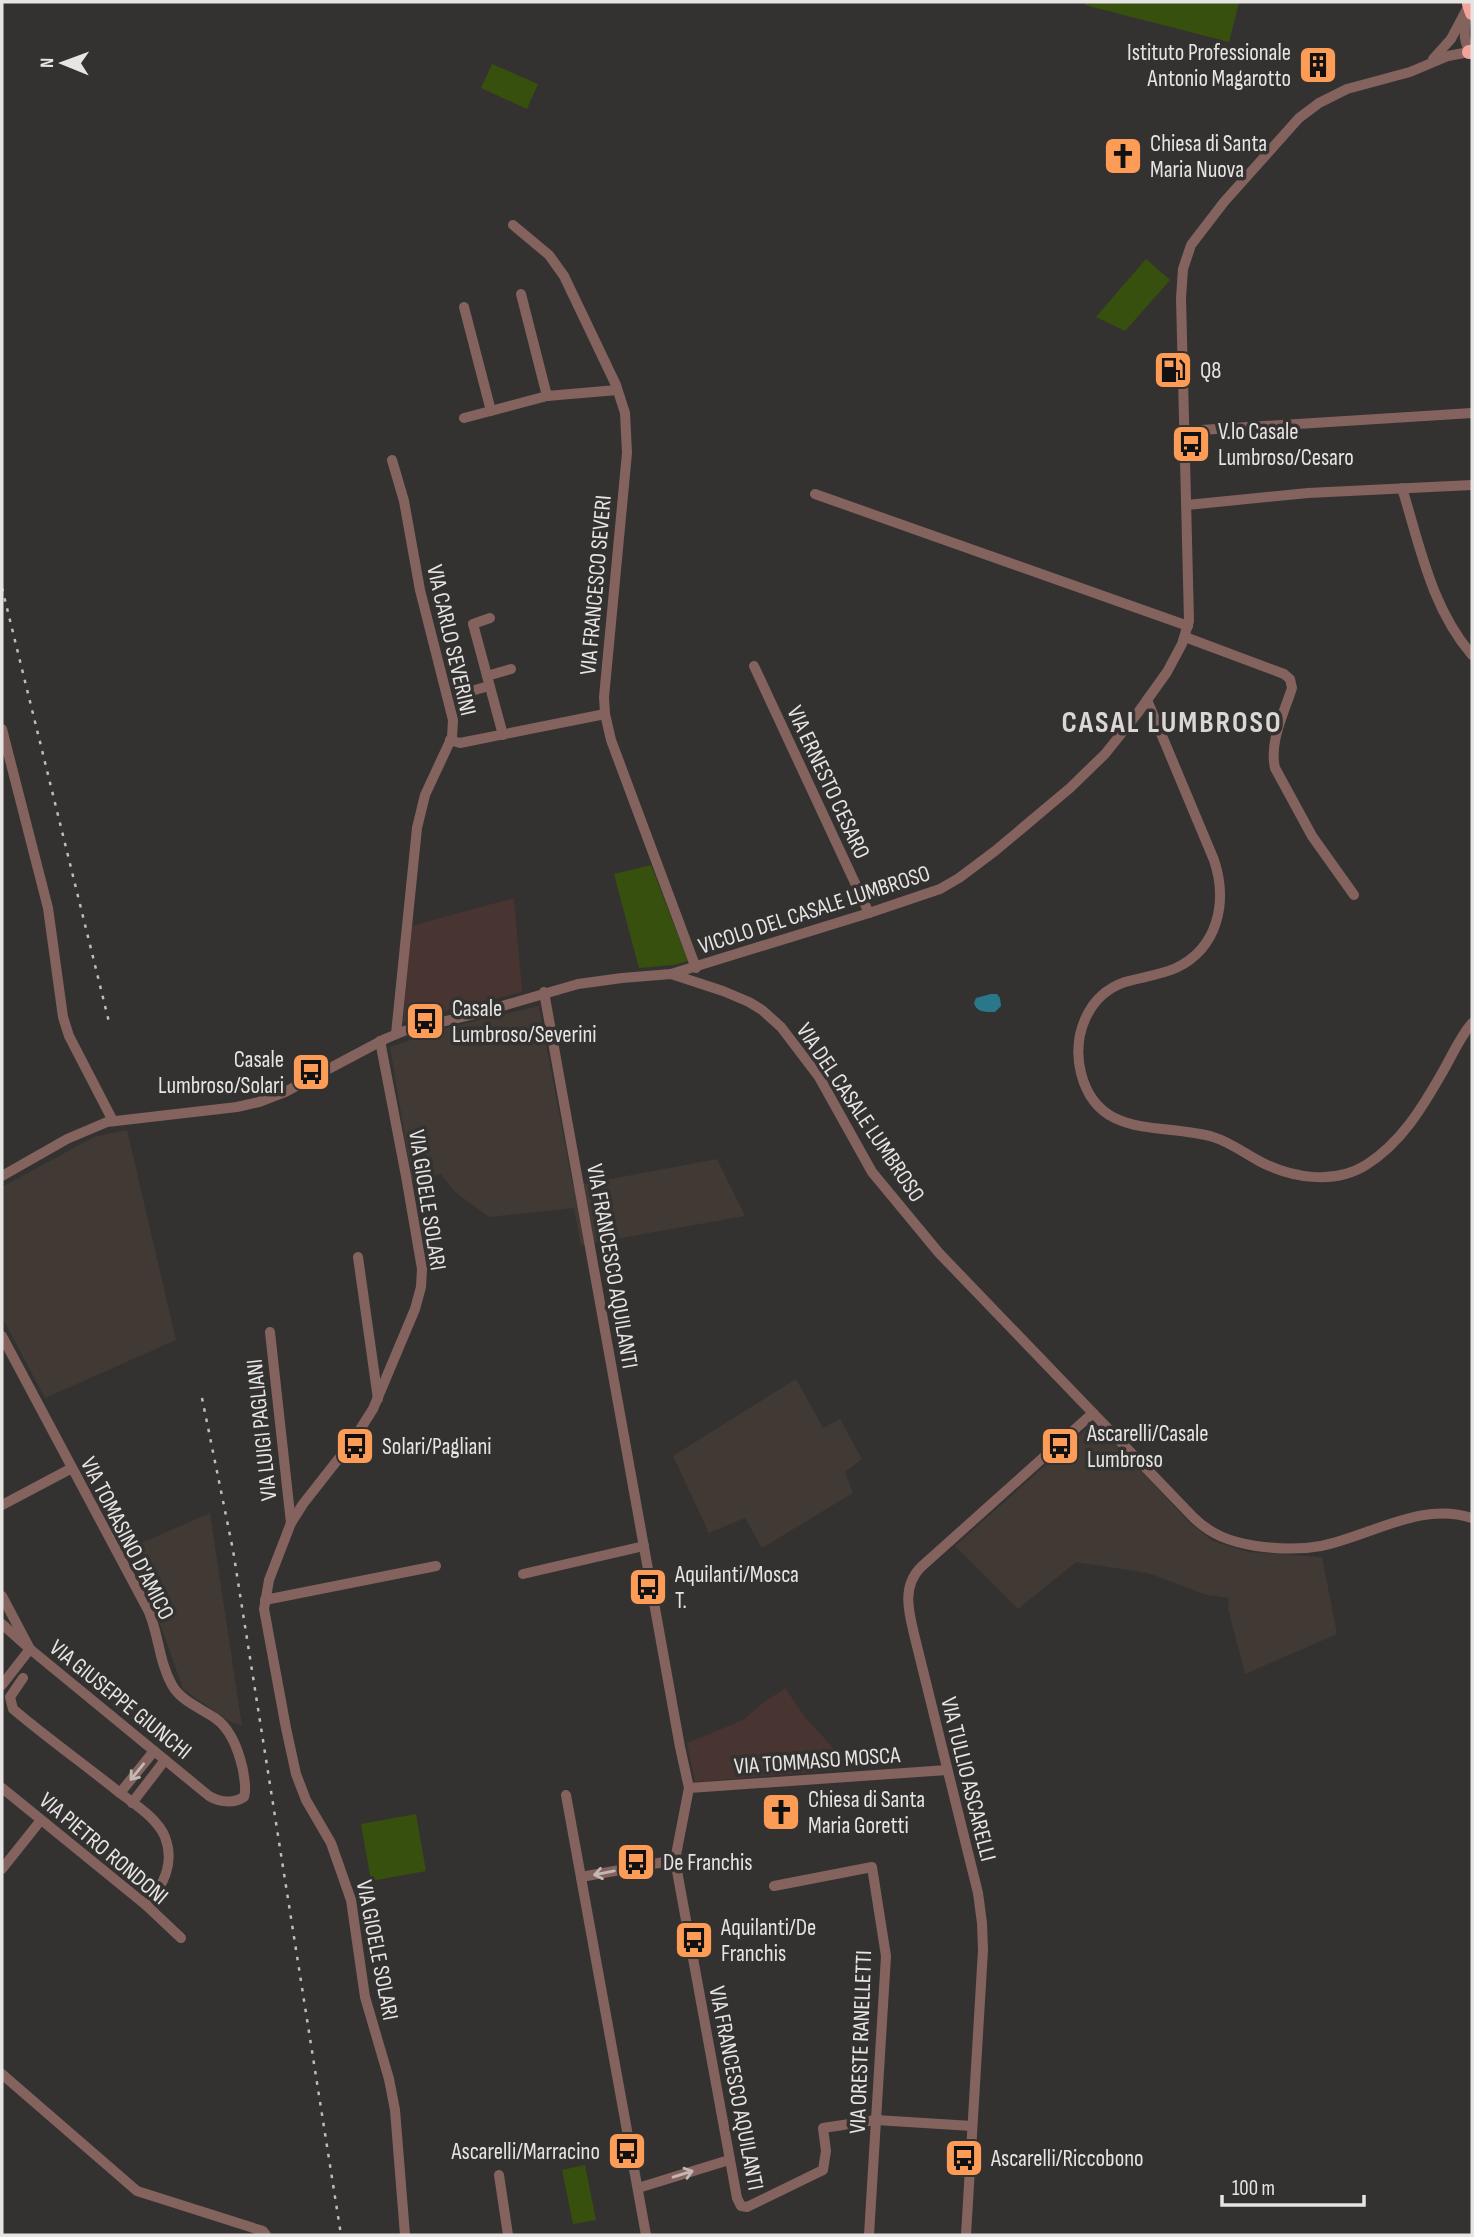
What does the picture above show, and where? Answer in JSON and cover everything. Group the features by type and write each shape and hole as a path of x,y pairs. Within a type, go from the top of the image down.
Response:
{"street":[{"path":"1471,9 1464,30 1465,39 1472,52"},
{"path":"1429,64 1451,39 1471,9"},
{"name":"VICOLO DEL CASALE LUMBROSO","path":"671,974 940,889 986,858 1091,769 1116,742 1173,662 1186,632 1190,608 1181,290 1185,258 1191,245 1267,152 1307,111 1328,97 1348,89 1410,72 1448,56 1472,52"},
{"name":"VIA FRANCESCO SEVERI","path":"513,225 550,256 562,272 617,390 626,419 627,453 604,698 605,715 611,740 696,968"},
{"path":"522,294 547,396"},
{"path":"464,307 491,411"},
{"path":"464,418 547,396 617,390"},
{"path":"1185,431 1472,413"},
{"name":"VIA CARLO SEVERINI","path":"392,460 404,502 420,590 453,724 450,740 428,789 417,828 397,1034"},
{"path":"1187,505 1308,493 1472,485"},
{"path":"1402,488 1437,601 1453,630 1472,655"},
{"path":"815,494 1186,632 1284,674 1290,679 1292,688 1274,744 1275,768 1312,836 1354,895"},
{"path":"490,618 473,624 503,736"},
{"name":"VIA ERNESTO CESARO","path":"754,666 869,913"},
{"path":"464,693 511,669"},
{"path":"1147,700 1214,860 1220,907 1209,939 1192,959 1172,970 1118,985 1101,996 1088,1012 1080,1035 1080,1068 1087,1090 1101,1107 1117,1120 1136,1127 1197,1133 1217,1138 1284,1172 1316,1177 1342,1175 1366,1165 1400,1137 1431,1092 1472,1023"},
{"path":"450,740 460,743 605,715"},
{"path":"2,729 48,908 63,1017 69,1036 113,1121"},
{"name":"VIA DEL CASALE LUMBROSO","path":"2,1176 74,1135 113,1121 254,1104 285,1092 380,1041 426,1025 588,982 671,974 749,1002 781,1027 820,1077 864,1160 889,1195 939,1254 1199,1523 1213,1533 1235,1542 1299,1548 1321,1546 1420,1516 1453,1514 1472,1518"},
{"name":"VIA FRANCESCO AQUILANTI","path":"544,992 689,1788 675,1860 729,2160 741,2206 747,2207 823,2170 826,2151 823,2128 876,2120"},
{"name":"VIA GIOELE SOLARI","path":"380,1041 422,1278 415,1309 378,1399 354,1438 291,1523 272,1569 265,1600 265,1623 295,1768 306,1800 331,1843 344,1874 352,1906 364,1992 395,2110 405,2235"},
{"path":"358,1257 378,1399"},
{"name":"VIA LUIGI PAGLIANI","path":"270,1332 291,1523"},
{"name":"VIA TOMASINO D'AMICO","path":"2,1336 149,1612 171,1684 185,1699 220,1722 236,1747 246,1793 241,1800 219,1800"},
{"name":"VIA TULLIO ASCARELLI","path":"965,2235 983,1950 982,1923 978,1893 913,1629 908,1604 910,1581 921,1567 1093,1413"},
{"path":"2,1505 72,1468"},
{"path":"523,1574 645,1546"},
{"path":"265,1600 436,1566"},
{"path":"2,1596 30,1649 2,1685"},
{"name":"VIA GIUSEPPE GIUNCHI","path":"2,1624 209,1796 219,1800"},
{"path":"23,1678 11,1694 12,1707 156,1823 165,1837 168,1868 156,1895 146,1905"},
{"path":"120,1793 154,1751"},
{"path":"132,1803 165,1760"},
{"name":"VIA TOMMASO MOSCA","path":"689,1788 947,1770"},
{"name":"VIA PIETRO RONDONI","path":"2,1788 146,1905 181,1938"},
{"path":"566,1795 646,2235"},
{"path":"2,1869 41,1820"},
{"path":"581,1877 675,1860"},
{"name":"VIA ORESTE RANELLETTI","path":"774,1886 872,1867 886,1956 869,2235"},
{"path":"3,2078 137,2192 264,2231 266,2235"},
{"path":"876,2120 972,2126"},
{"path":"638,2188 729,2160"},
{"path":"499,2175 508,2235"}],"shaded area":[{"path":"514,898 522,992 403,1022 411,926"},
{"path":"539,1006 573,1186 717,1159 745,1216 581,1245 574,1208 489,1217 454,1191 441,1174 412,1180 390,1047 450,1027"},
{"path":"127,1130 176,1340 45,1398 2,1317 2,1187 94,1137"},
{"path":"796,1379 823,1428 840,1419 862,1459 845,1472 853,1493 762,1548 745,1518 709,1533 673,1456"},
{"path":"1095,1421 1190,1523 1213,1541 1248,1552 1322,1557 1337,1634 1245,1674 1228,1608 1229,1598 1207,1595 1148,1573 1076,1562 1018,1609 955,1546"},
{"path":"210,1513 242,1726 227,1720 183,1689 162,1629 128,1549"},
{"path":"785,1688 805,1717 852,1769 695,1782 687,1743 743,1720"}],"green space":[{"path":"1086,2 1239,2 1229,42 1085,5"},
{"path":"492,64 538,84 527,109 481,88"},
{"path":"1146,259 1170,280 1125,331 1096,317"},
{"path":"651,865 688,961 639,968 614,874"},
{"path":"416,1814 426,1871 371,1881 361,1824"},
{"path":"585,2165 596,2220 573,2224 562,2170"}],"water":[{"path":"997,994 1001,1006 995,1012 977,1009 974,1003 976,998"}],"railway":[{"path":"2,588 109,1022"},
{"path":"202,1398 233,1550 341,2235"}],"place":[{"name":"Istituto Professionale Antonio Magarotto","path":"1318,65"},
{"name":"Chiesa di Santa Maria Nuova","path":"1123,156"},
{"name":"Q8","path":"1173,370"},
{"name":"V.lo Casale Lumbroso/Cesaro","path":"1191,444"},
{"name":"Casale Lumbroso/Severini","path":"425,1021"},
{"name":"Casale Lumbroso/Solari","path":"311,1072"},
{"name":"Solari/Pagliani","path":"355,1446"},
{"name":"Ascarelli/Casale Lumbroso","path":"1060,1446"},
{"name":"Aquilanti/Mosca T.","path":"648,1587"},
{"name":"Chiesa di Santa Maria Goretti","path":"781,1812"},
{"name":"De Franchis","path":"636,1862"},
{"name":"Aquilanti/De Franchis","path":"694,1940"},
{"name":"Ascarelli/Marracino","path":"627,2151"},
{"name":"Ascarelli/Riccobono","path":"964,2158"}],"district":[{"name":"CASAL LUMBROSO","path":"1172,722"}]}
